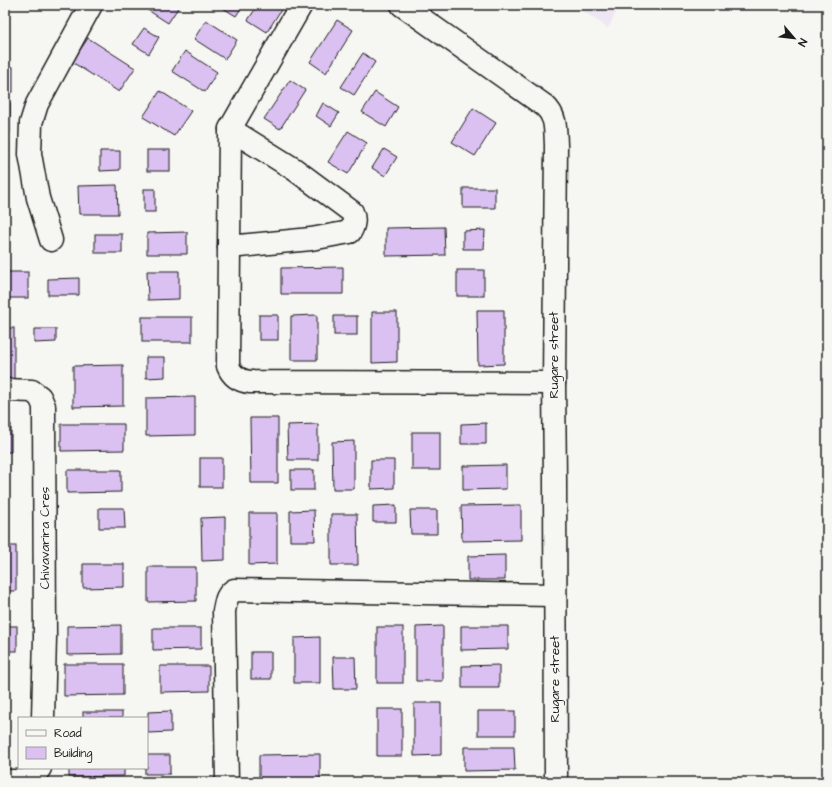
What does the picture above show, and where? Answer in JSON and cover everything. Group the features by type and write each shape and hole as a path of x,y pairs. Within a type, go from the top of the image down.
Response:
{"street":[{"path":"51,240 38,198 30,154 31,123 37,104 91,5"},
{"path":"301,5 230,129 228,366 233,374 242,380 250,382 554,383"},
{"name":"Rugare street","path":"402,5 545,106 550,110 555,125 554,383 556,782"},
{"path":"229,247 311,239 350,232 354,217 352,212 294,169 230,129"},
{"name":"Chivavarira Cres","path":"5,390 32,390 40,397 44,406 45,637 43,717"},
{"path":"227,782 224,611 227,596 230,592 234,590 555,595"},
{"path":"5,781 26,780 34,776 39,769"}],"shaded area":[{"path":"574,5 620,5 608,28"}],"building":[{"path":"140,5 180,5 168,23"},
{"path":"218,5 243,5 236,16"},
{"path":"258,5 284,5 267,32 248,20"},
{"path":"206,20 237,40 225,59 194,39"},
{"path":"337,20 353,30 326,73 310,62"},
{"path":"144,28 159,37 149,54 133,44"},
{"path":"88,38 135,68 119,92 72,62"},
{"path":"185,51 217,72 205,92 172,71"},
{"path":"363,53 375,62 354,95 341,87"},
{"path":"5,67 13,67 13,92 5,92"},
{"path":"290,80 305,90 280,129 264,119"},
{"path":"160,91 191,111 174,136 143,117"},
{"path":"375,92 398,107 386,127 362,112"},
{"path":"5,103 10,103 10,133 5,133"},
{"path":"323,103 339,113 331,126 316,116"},
{"path":"473,108 496,123 475,156 452,142"},
{"path":"348,131 367,143 348,174 328,162"},
{"path":"384,149 397,157 385,176 372,168"},
{"path":"147,150 170,150 170,171 147,171"},
{"path":"100,151 120,151 120,170 100,171"},
{"path":"117,185 118,214 79,214 78,186"},
{"path":"463,188 495,188 495,208 463,208"},
{"path":"144,189 155,189 155,212 144,212"},
{"path":"444,227 445,255 386,256 386,228"},
{"path":"485,230 484,249 463,249 463,231"},
{"path":"187,232 187,254 147,254 147,233"},
{"path":"95,234 122,234 122,253 95,253"},
{"path":"343,267 343,294 281,294 281,268"},
{"path":"457,270 484,270 484,296 457,296"},
{"path":"147,271 179,271 179,299 148,300"},
{"path":"5,272 28,272 28,298 5,298"},
{"path":"79,278 79,295 48,295 48,279"},
{"path":"477,310 504,310 504,364 478,365"},
{"path":"372,312 397,312 397,362 372,363"},
{"path":"259,315 278,315 278,340 259,340"},
{"path":"317,315 317,360 291,360 291,316"},
{"path":"334,316 357,316 357,335 334,335"},
{"path":"142,317 192,317 192,342 142,342"},
{"path":"5,328 14,328 14,383 5,383"},
{"path":"34,329 56,329 56,342 34,343"},
{"path":"146,357 165,357 165,377 146,378"},
{"path":"123,365 123,406 73,407 73,366"},
{"path":"195,397 195,435 146,436 146,398"},
{"path":"250,418 278,418 278,483 251,483"},
{"path":"486,423 486,444 461,444 461,424"},
{"path":"11,424 11,452 5,452 5,425"},
{"path":"61,424 124,424 124,450 61,451"},
{"path":"318,424 318,460 288,460 287,425"},
{"path":"412,432 440,432 440,470 412,470"},
{"path":"354,441 354,489 333,489 332,442"},
{"path":"200,458 222,458 222,487 200,487"},
{"path":"371,460 394,460 394,488 371,489"},
{"path":"506,465 506,489 463,490 463,466"},
{"path":"67,470 121,470 121,492 67,493"},
{"path":"291,470 314,470 314,490 291,490"},
{"path":"396,505 396,522 373,522 373,506"},
{"path":"521,505 521,540 462,541 461,506"},
{"path":"99,508 124,508 125,528 99,528"},
{"path":"314,510 315,541 290,541 290,511"},
{"path":"410,510 437,510 437,534 411,534"},
{"path":"249,513 277,513 277,564 249,565"},
{"path":"331,514 357,514 358,565 331,565"},
{"path":"225,517 225,560 202,561 201,518"},
{"path":"5,546 16,546 16,591 5,591"},
{"path":"505,555 505,580 468,580 468,556"},
{"path":"83,564 124,564 124,587 83,588"},
{"path":"148,567 196,567 196,601 148,602"},
{"path":"121,625 121,654 67,655 67,626"},
{"path":"5,626 17,626 17,651 5,651"},
{"path":"443,626 443,681 416,681 416,627"},
{"path":"461,626 508,626 508,649 461,650"},
{"path":"377,627 403,627 403,683 377,683"},
{"path":"153,628 201,628 201,649 153,650"},
{"path":"320,637 320,683 294,683 294,638"},
{"path":"251,652 271,652 271,679 251,679"},
{"path":"333,657 355,657 356,689 334,689"},
{"path":"64,664 123,664 123,695 64,696"},
{"path":"499,665 499,688 462,688 462,666"},
{"path":"160,666 209,666 209,691 160,692"},
{"path":"414,703 441,703 441,755 414,756"},
{"path":"377,709 402,709 402,756 377,756"},
{"path":"171,711 171,732 148,733 148,712"},
{"path":"478,711 515,711 515,735 478,735"},
{"path":"83,712 122,712 122,717 83,717"},
{"path":"464,747 514,747 515,770 464,771"},
{"path":"320,754 320,782 259,782 259,755"},
{"path":"148,755 170,755 170,774 145,774 145,769 148,769"},
{"path":"69,769 124,769 124,776 69,777"}]}
